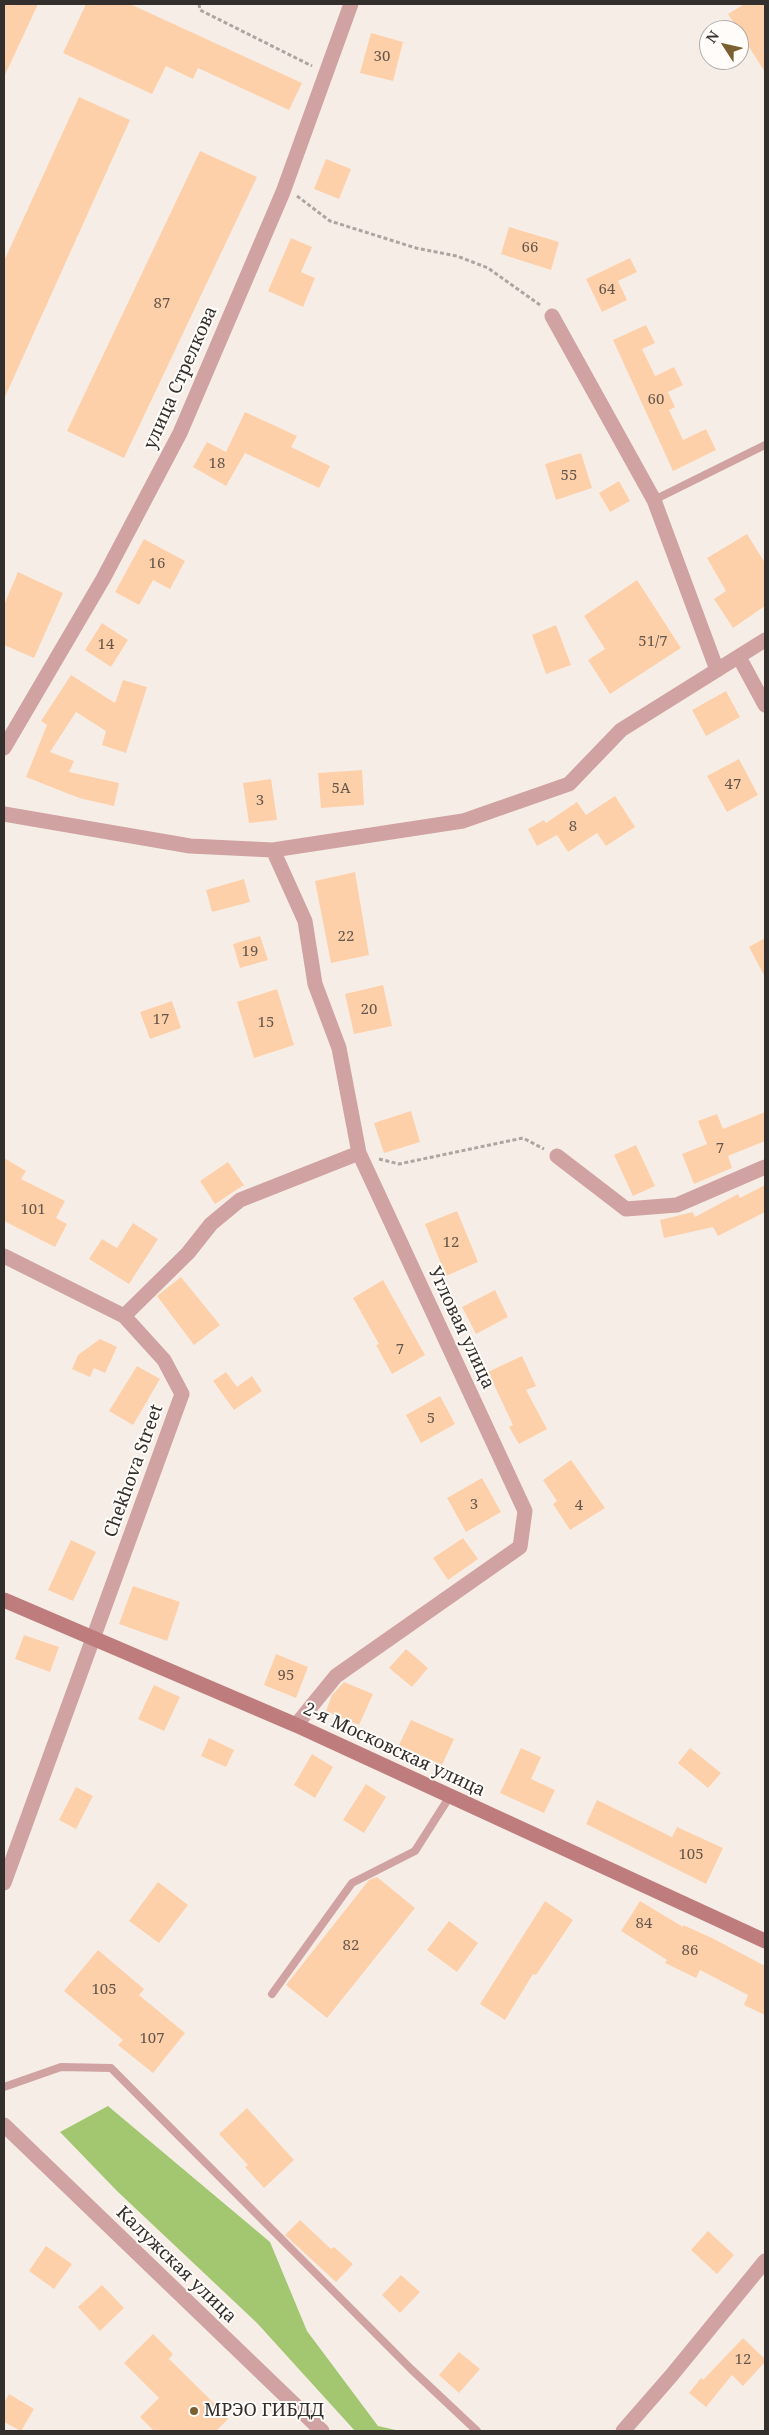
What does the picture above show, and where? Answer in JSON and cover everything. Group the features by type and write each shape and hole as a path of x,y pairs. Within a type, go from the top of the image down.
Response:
{"street":[{"name":"улица Стрелкова","path":"4,748 103,579 180,433 282,192 351,4"},
{"path":"552,316 654,500 717,670"},
{"path":"4,814 190,846 273,850 463,821 569,784 621,730 765,640"},
{"path":"739,656 765,706"},
{"name":"Угловая улица","path":"273,850 305,921 315,984 339,1048 360,1153 525,1511 520,1547 336,1676 296,1725"},
{"path":"124,1316 188,1253 210,1224 240,1200 360,1153"},
{"path":"557,1156 626,1209 677,1205 765,1167"},
{"name":"Chekhova Street","path":"4,1256 124,1316 164,1360 182,1394 4,1883"},
{"name":"2-я Московская улица","path":"4,1600 296,1725 765,1941"},
{"name":"Калужская улица","path":"4,2126 322,2431"},
{"path":"623,2431 765,2261"}],"lane":[{"path":"654,500 765,445"},
{"path":"272,1994 352,1883 415,1851 450,1796"},
{"path":"4,2086 61,2067 111,2068 411,2369 477,2431"}],"path":[{"path":"199,4 200,10 326,73"},
{"path":"282,192 302,198 330,221 416,248 457,256 488,268 526,293 552,316"},
{"path":"360,1153 399,1164 523,1138 557,1156"}],"green space":[{"path":"108,2106 270,2242 307,2331 378,2426 400,2431 355,2431 257,2323 117,2191 60,2132"}],"building":[{"path":"4,4 38,4 4,77"},
{"path":"86,4 130,4 302,83 289,110 198,68 193,79 166,66 152,94 63,53"},
{"path":"745,4 765,4 765,72 749,47 749,20 732,20 728,14"},
{"path":"371,33 403,42 393,81 360,73"},
{"path":"79,97 130,120 4,399 4,261"},
{"path":"200,151 257,177 124,458 67,431"},
{"path":"326,159 351,169 339,199 314,189"},
{"path":"509,227 559,242 551,270 501,254"},
{"path":"291,238 312,247 301,272 315,278 303,307 268,291"},
{"path":"630,258 637,272 618,281 627,300 602,312 586,279"},
{"path":"646,325 655,343 642,349 655,376 674,367 683,385 668,392 675,407 669,410 683,440 706,429 716,450 673,471 613,340"},
{"path":"245,412 297,436 291,447 330,466 319,488 245,453 226,486 193,467 207,442 226,452"},
{"path":"581,453 592,488 556,500 545,464"},
{"path":"619,481 630,501 610,512 599,493"},
{"path":"747,534 765,563 765,606 733,628 714,599 726,591 707,558"},
{"path":"144,539 185,561 170,589 153,580 139,605 115,592"},
{"path":"18,572 63,593 34,658 4,645 4,605"},
{"path":"637,580 681,648 610,694 588,660 605,649 584,616"},
{"path":"102,623 128,640 111,667 85,650"},
{"path":"556,625 571,665 546,674 532,635"},
{"path":"71,675 115,703 123,680 147,687 126,753 102,745 106,731 76,712 50,752 74,761 69,772 119,783 114,806 79,798 26,777 47,725 41,721"},
{"path":"726,691 740,717 706,736 692,710"},
{"path":"739,759 758,795 727,812 707,776"},
{"path":"362,770 364,805 321,808 318,773"},
{"path":"271,779 277,820 249,823 243,783"},
{"path":"615,796 635,827 606,846 597,833 568,852 557,835 537,846 528,829 544,820 546,823 577,802 586,815"},
{"path":"355,872 369,955 331,963 315,881"},
{"path":"244,879 250,902 212,912 206,890"},
{"path":"260,936 268,960 240,968 233,944"},
{"path":"765,938 765,977 749,947"},
{"path":"383,985 392,1026 354,1034 345,994"},
{"path":"277,989 294,1045 254,1058 237,1002"},
{"path":"172,1001 181,1028 150,1039 140,1012"},
{"path":"411,1111 420,1142 384,1153 374,1123"},
{"path":"765,1112 765,1141 728,1156 732,1168 694,1184 682,1154 707,1144 698,1121 717,1114 723,1129"},
{"path":"636,1145 655,1186 633,1196 614,1155"},
{"path":"4,1158 26,1171 21,1179 65,1201 56,1218 67,1224 55,1247 4,1221"},
{"path":"228,1162 244,1185 215,1204 200,1181"},
{"path":"765,1185 765,1212 718,1236 713,1227 664,1238 660,1220 693,1212 695,1217 738,1194 740,1198"},
{"path":"457,1211 478,1262 446,1276 425,1224"},
{"path":"133,1223 158,1239 129,1284 89,1259 102,1239 117,1248"},
{"path":"181,1277 220,1325 194,1345 157,1296"},
{"path":"383,1280 425,1355 392,1374 376,1345 379,1344 353,1298"},
{"path":"495,1290 508,1317 476,1334 462,1307"},
{"path":"100,1339 117,1347 105,1373 94,1368 90,1377 72,1369 78,1355"},
{"path":"522,1356 536,1386 526,1390 547,1429 519,1444 509,1427 513,1425 488,1372"},
{"path":"137,1366 160,1379 133,1425 109,1411"},
{"path":"226,1372 237,1387 252,1376 262,1391 234,1410 213,1381"},
{"path":"440,1396 455,1424 421,1443 406,1415"},
{"path":"571,1460 605,1508 570,1530 553,1504 557,1501 543,1480"},
{"path":"482,1478 501,1512 466,1532 447,1498"},
{"path":"463,1538 478,1559 448,1580 433,1558"},
{"path":"71,1540 96,1552 73,1601 48,1590"},
{"path":"133,1586 180,1602 167,1641 119,1624"},
{"path":"24,1635 59,1647 50,1672 15,1659"},
{"path":"406,1649 428,1668 412,1687 389,1668"},
{"path":"276,1654 308,1667 296,1698 264,1685"},
{"path":"344,1682 373,1694 359,1725 326,1711 332,1695"},
{"path":"154,1685 180,1697 164,1731 138,1719"},
{"path":"411,1720 454,1739 442,1765 399,1745"},
{"path":"209,1738 234,1750 226,1767 201,1756"},
{"path":"521,1748 541,1757 531,1779 555,1790 544,1813 500,1793"},
{"path":"690,1748 721,1773 708,1788 678,1763"},
{"path":"312,1754 333,1767 315,1798 294,1785"},
{"path":"366,1784 386,1797 364,1833 343,1820"},
{"path":"76,1787 93,1796 76,1829 59,1820"},
{"path":"597,1800 672,1837 677,1827 723,1848 706,1884 586,1824"},
{"path":"377,1877 415,1908 327,2018 286,1985 369,1880"},
{"path":"158,1882 188,1905 159,1943 129,1921"},
{"path":"545,1901 573,1920 536,1975 533,1974 505,2020 480,2004"},
{"path":"640,1901 683,1927 683,1925 712,1938 765,1966 765,2015 744,2005 748,1995 700,1970 696,1978 665,1963 667,1960 621,1931"},
{"path":"449,1921 478,1943 457,1972 427,1950"},
{"path":"98,1950 144,1989 139,1995 185,2033 153,2073 118,2045 123,2040 64,1991"},
{"path":"247,2108 294,2160 264,2188 245,2167 248,2165 219,2134"},
{"path":"300,2220 331,2249 334,2247 353,2264 336,2282 285,2235"},
{"path":"708,2231 734,2255 717,2274 691,2250"},
{"path":"46,2246 72,2264 54,2289 29,2271"},
{"path":"401,2275 420,2292 400,2313 382,2295"},
{"path":"102,2285 124,2308 100,2331 78,2307"},
{"path":"153,2334 173,2354 169,2359 229,2418 216,2431 154,2431 140,2417 159,2398 124,2363"},
{"path":"743,2338 765,2359 765,2362 743,2386 732,2375 706,2407 689,2393 701,2378 703,2380"},
{"path":"459,2352 480,2369 459,2393 439,2375"},
{"path":"9,2394 34,2409 21,2431 4,2422 4,2403"}],"place":[{"name":"МРЭО ГИБДД","path":"194,2411"}]}
